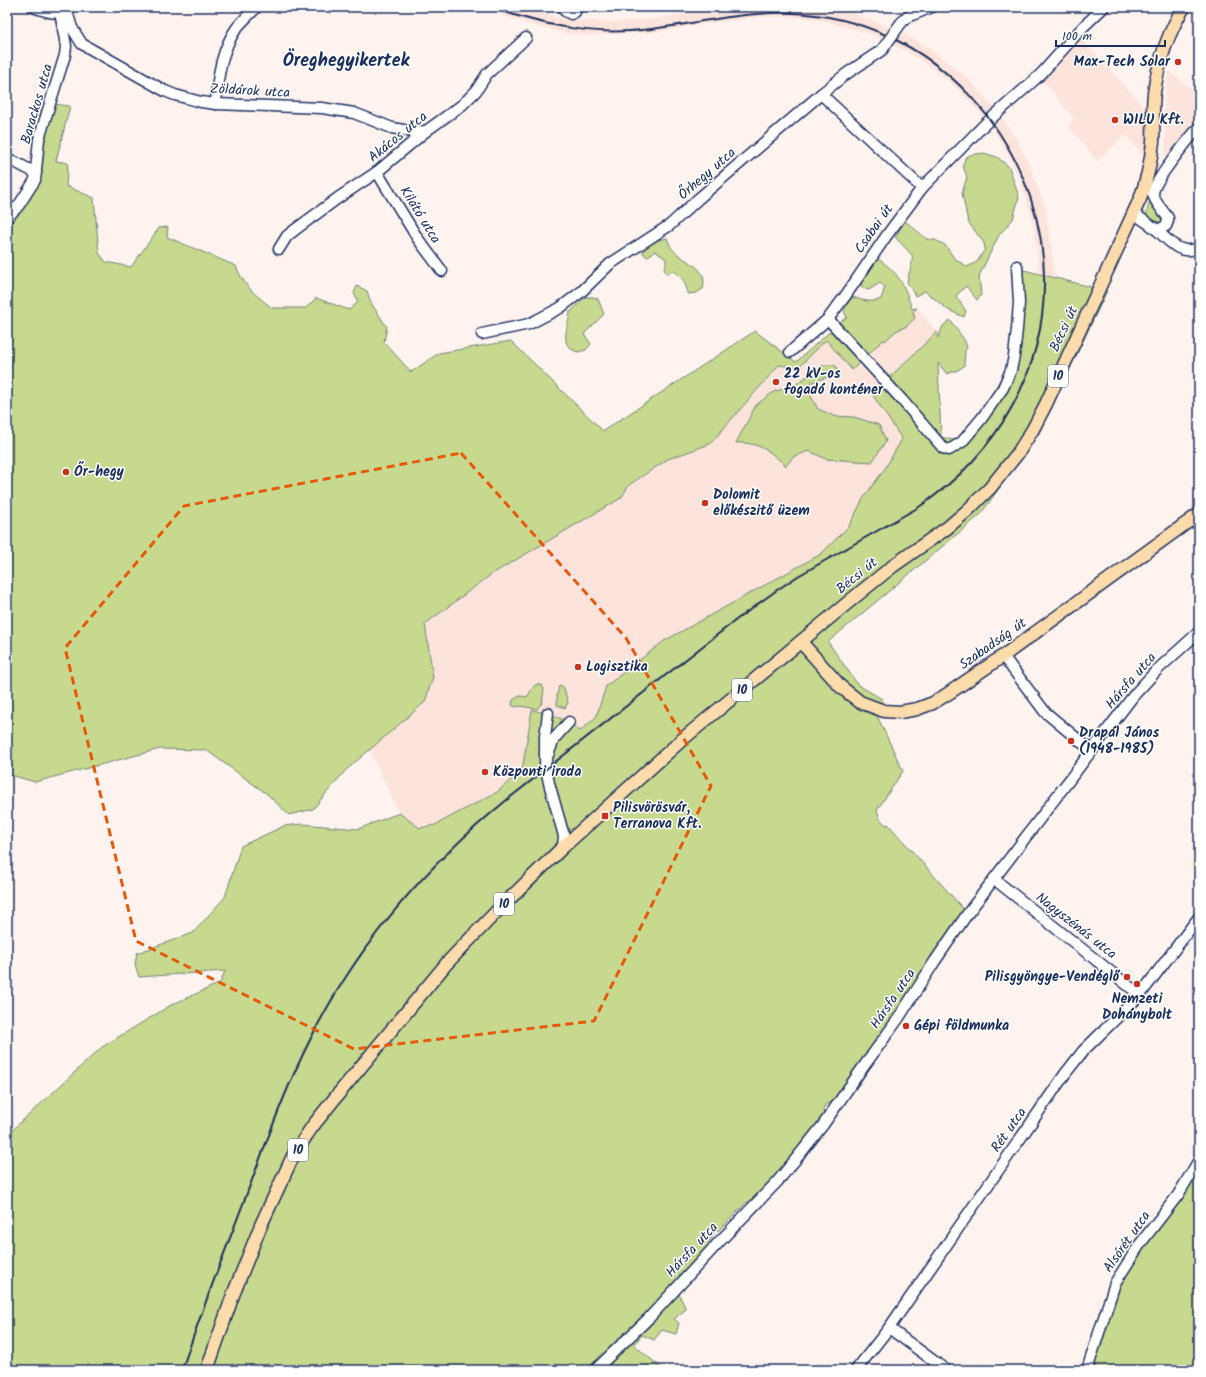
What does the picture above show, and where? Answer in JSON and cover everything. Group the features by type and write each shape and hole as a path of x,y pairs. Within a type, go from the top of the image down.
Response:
{"main road":[{"name":"Bécsi út","path":"801,642 893,566 947,528 968,510 990,488 1004,471 1018,453 1033,429 1134,214 1146,182 1153,141 1154,94 1162,56 1184,7"},
{"name":"Szabadság út","path":"801,642 841,687 860,702 884,711 900,712 917,709 932,703 1003,656 1197,520"},
{"name":"10","path":"207,1370 233,1295 261,1225 293,1156 312,1127 447,963 499,909 580,831 684,738 801,642"}],"street":[{"path":"33,7 52,13 64,9"},
{"path":"216,104 220,66 226,47 236,29 257,7"},
{"path":"563,7 565,11 571,14 575,12 577,7"},
{"name":"Őrhegy utca","path":"482,334 529,324 543,318 573,299 610,264 682,215 698,199 821,94 846,74 882,50 907,17 932,7"},
{"name":"Csabai út","path":"790,352 828,319 922,188 985,124 1041,74 1083,27 1104,7"},
{"name":"Zöldárok utca","path":"64,9 72,28 82,44 165,91 175,95 201,102 216,104 322,108 354,113 392,128 404,131 426,132"},
{"name":"Barackos utca","path":"7,218 25,198 35,180 39,139 65,55 64,9"},
{"name":"Akácos utca","path":"279,249 287,236 338,198 377,172 462,105 476,91 487,74 526,38"},
{"path":"821,94 922,188"},
{"path":"1157,230 1166,226 1168,218 1154,198 1154,190 1175,157 1199,127"},
{"path":"7,158 36,173"},
{"name":"Kilátó utca","path":"377,172 418,239 442,271"},
{"path":"1134,214 1157,230 1173,246 1192,250 1199,247"},
{"path":"828,319 902,400 943,448 949,450 962,442 982,418 1003,388 1011,370 1018,316 1017,266"},
{"name":"Hársfa utca","path":"595,1370 649,1318 777,1182 800,1154 823,1125 898,1019 941,952 994,879 1146,682 1199,632"},
{"path":"1003,656 1045,712 1092,751"},
{"path":"548,713 545,737 545,763 564,836 563,847"},
{"path":"545,763 554,740 570,722"},
{"path":"561,824 567,830 580,831"},
{"name":"Nagyszénás utca","path":"994,879 1140,994"},
{"name":"Rét utca","path":"856,1370 889,1328 1065,1074 1084,1051 1140,994 1199,917"},
{"name":"Alsórét utca","path":"1087,1370 1115,1283 1140,1244 1178,1195 1199,1160"},
{"path":"889,1328 946,1370"}],"highlighted area":[{"path":"461,453 626,638 711,786 594,1021 354,1049 136,941 65,648 184,506"}],"shaded area":[{"path":"476,7 522,7 555,17 572,20 613,22 653,19 721,7 827,7 838,9 886,25 930,49 969,79 995,109 984,117 947,79 906,51 868,33 816,19 798,17 761,17 717,22 655,32 592,35 571,34 539,27"},
{"path":"1080,37 1147,110 1144,156 1125,135 1097,161 1068,125 1074,119 1043,80"},
{"path":"1169,71 1199,95 1199,117 1166,157 1164,113 1165,94"},
{"path":"1002,118 1017,140 1033,173 1045,208 1052,246 1054,280 1052,315 1044,357 1019,414 996,451 968,481 944,501 904,527 781,599 570,761 563,752 573,743 575,739 774,586 898,513 934,490 971,456 996,425 1016,390 1030,353 1038,313 1040,282 1037,249 1031,214 1020,180 1005,148 991,127"},
{"path":"917,308 937,332 872,394 902,439 884,470 864,497 849,526 821,554 664,641 607,686 596,717 580,731 569,722 555,716 532,710 522,770 497,792 435,825 420,828 399,813 369,749 425,702 433,677 425,624 492,574 621,498 629,485 668,459 710,444 780,365 798,368 826,340 852,370"}],"green space":[{"path":"53,104 70,106 56,161 68,163 66,186 94,198 99,253 106,262 131,267 159,228 168,227 167,237 236,266 239,274 247,285 272,308 306,308 316,298 349,310 358,302 354,293 357,286 367,291 371,303 387,327 384,342 411,372 439,353 511,341 603,431 755,331 796,362 844,319 847,318 844,311 849,301 853,297 867,301 881,299 885,287 880,283 869,290 862,288 861,280 877,258 891,269 900,280 912,309 917,308 913,312 915,318 907,326 896,331 885,341 883,340 852,370 826,340 798,368 779,365 710,444 668,459 629,485 621,498 492,574 425,624 433,677 425,702 345,771 313,809 289,815 267,794 206,750 160,749 35,782 7,774 7,222 38,181 41,138"},
{"path":"984,153 997,157 1009,167 1019,197 1013,219 999,235 979,276 981,295 977,300 966,286 956,296 966,311 964,317 948,310 925,291 915,296 907,282 912,255 895,237 905,221 927,239 935,240 945,245 954,258 967,267 977,262 985,249 984,243 968,222 962,193 967,177 963,166 965,158 970,155"},
{"path":"1150,200 1165,219 1161,223 1147,217 1146,214"},
{"path":"667,238 673,250 695,266 703,275 703,289 696,293 688,294 685,284 679,275 674,271 667,274 664,269 666,259 655,251 647,257 643,253 647,245 652,241"},
{"path":"1016,268 1107,291 1040,431 980,515 828,642 858,685 882,699 886,706 872,705 903,771 877,810 880,819 886,825 888,824 966,912 837,1101 826,1104 823,1109 825,1120 759,1202 747,1202 718,1231 716,1228 708,1245 708,1253 676,1288 686,1309 674,1319 679,1323 676,1334 662,1330 654,1340 642,1335 634,1345 664,1370 7,1370 7,1135 102,1047 171,1005 220,983 225,971 139,977 135,964 137,953 193,933 225,897 241,846 284,826 302,824 358,829 399,813 420,828 435,825 497,792 522,770 532,710 558,717 580,731 596,717 606,686 664,641 821,554 849,526 864,497 884,470 902,439 872,394 937,332 938,338 943,326 950,320 965,341 967,348 965,350 964,366 958,370 947,374 938,363 941,437 957,441 985,406 1008,366 1015,314"},
{"path":"586,297 598,299 604,314 584,334 591,344 586,350 578,352 568,345 566,335 570,312"},
{"path":"823,365 835,365 839,373 810,383 808,391 818,409 834,416 854,417 879,425 886,441 872,462 826,459 809,451 793,457 786,466 764,448 751,444 736,443 756,405 775,391 792,387"},
{"path":"538,684 544,689 542,703 537,709 521,706 515,707 512,705 513,700 520,696 527,697 534,686"},
{"path":"561,685 564,688 568,703 565,708 557,705 557,695 559,686"},
{"path":"1199,1162 1199,1370 1091,1370 1116,1292"}],"railway":[{"path":"182,1370 268,1136 302,1057 330,1003 350,970 397,908 422,879 478,824 736,620 798,576 919,507 947,486 972,462 994,436 1012,407 1026,376 1037,344 1043,310 1044,274 1038,224 1022,177 999,133 969,94 932,62 889,37 843,20 792,13 751,14 630,31 594,31 559,26 525,18 490,7"}],"place":[{"name":"Max-Tech Solar","path":"1178,62"},
{"name":"WILU Kft.","path":"1115,120"},
{"name":"22 kV-os fogadó konténer","path":"776,382"},
{"name":"Őr-hegy","path":"66,472"},
{"name":"Dolomit előkészitő üzem","path":"705,503"},
{"name":"Logisztika","path":"578,667"},
{"name":"Drapál János (1948-1985)","path":"1071,741"},
{"name":"Központi iroda","path":"485,772"},
{"name":"Pilisvörösvár, Terranova Kft.","path":"605,816"},
{"name":"Pilisgyöngye-Vendéglő","path":"1127,977"},
{"name":"Nemzeti Dohánybolt","path":"1137,984"},
{"name":"Gépi földmunka","path":"906,1026"}],"district":[{"name":"Öreghegyikertek","path":"346,61"}]}
